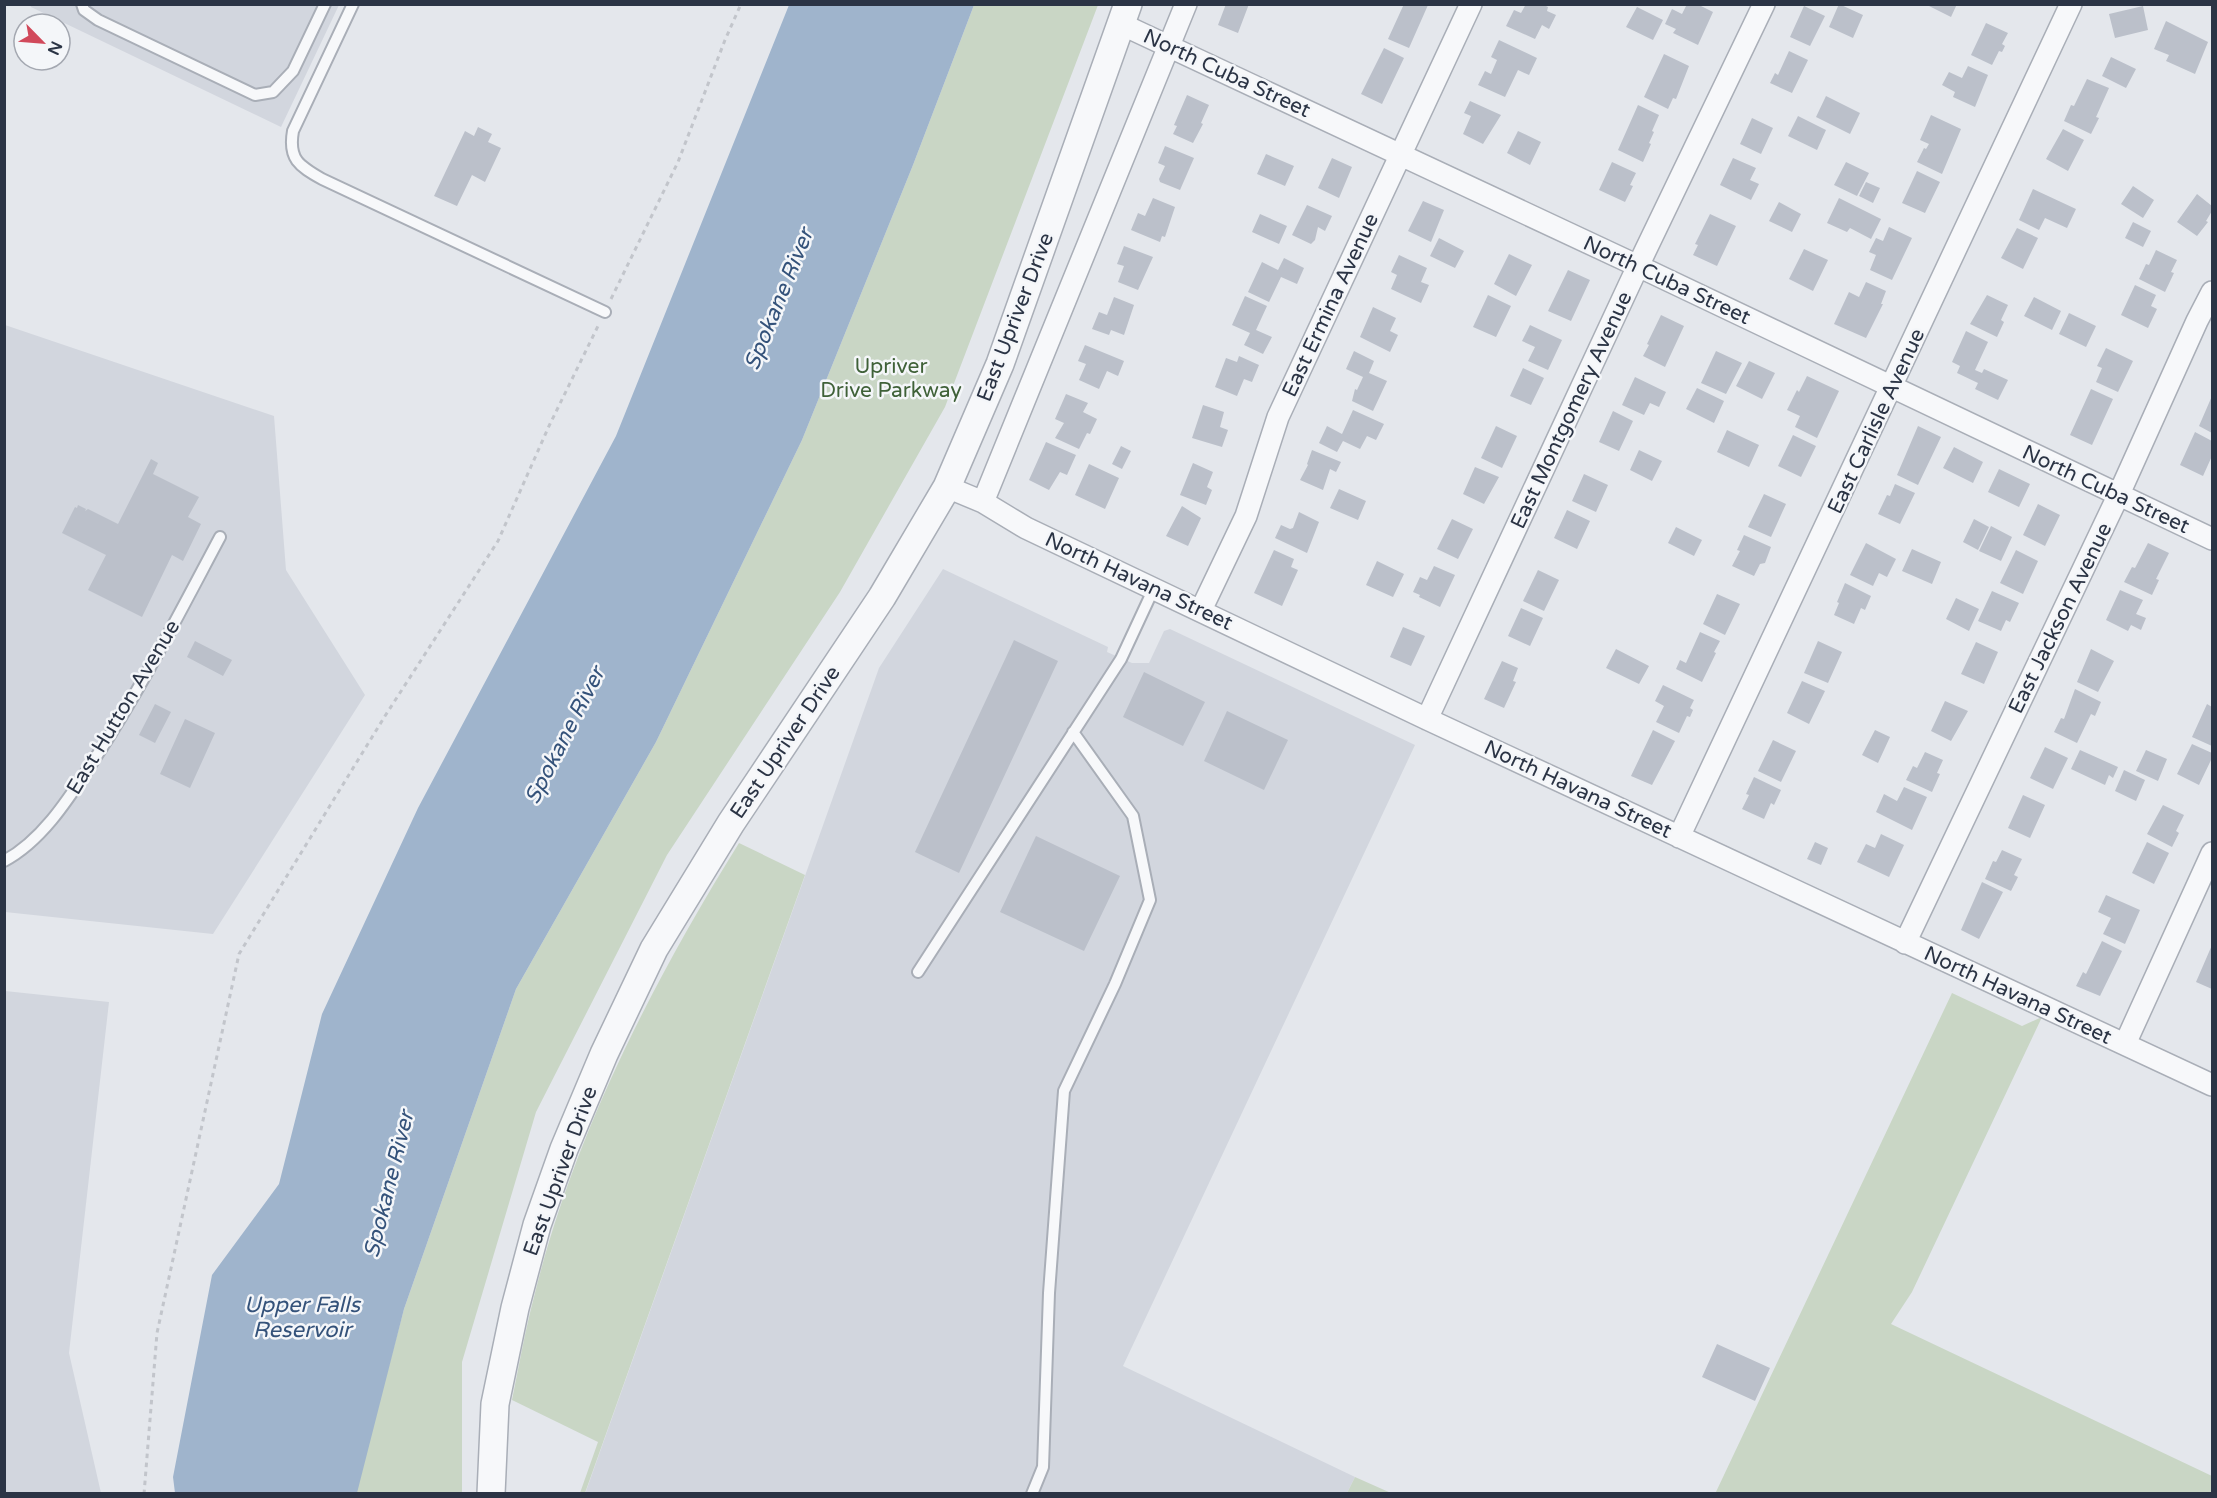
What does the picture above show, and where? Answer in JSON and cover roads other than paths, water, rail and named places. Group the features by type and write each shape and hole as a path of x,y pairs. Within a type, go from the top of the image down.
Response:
{"street":[{"name":"East Upriver Drive","path":"982,502 1186,4"},
{"name":"East Ermina Avenue","path":"1201,610 1246,516 1278,417 1471,4"},
{"name":"East Montgomery Avenue","path":"1427,719 1638,266 1764,4"},
{"name":"East Carlisle Avenue","path":"1679,837 2071,4"},
{"name":"East Upriver Drive","path":"491,1494 495,1404 515,1308 537,1225 564,1149 604,1054 654,949 731,823 882,597 947,487 1000,364 1125,14"},
{"name":"North Cuba Street","path":"1125,14 1170,46 2212,539"},
{"name":"East Jackson Avenue","path":"1905,943 2119,495 2212,292"},
{"name":"North Havana Street","path":"947,487 982,502 1026,528 1427,719 2212,1085"},
{"path":"2125,1044 2212,853"}],"lane":[{"path":"82,4 84,10 98,20 255,95 273,92 293,71 325,4"},
{"path":"353,4 293,130 291,145 295,158 302,168 605,312"},
{"name":"East Hutton Avenue","path":"4,861 15,855 45,827 74,790 149,670 220,537"},
{"path":"918,972 1121,659 1154,588"},
{"path":"1032,1494 1042,1467 1049,1293 1064,1091 1115,984 1150,900 1133,816 1074,732"}],"water":[{"name":"Upper Falls Reservoir","path":"789,5 974,5 913,165 802,440 656,742 516,989 404,1309 357,1493 175,1493 173,1477 212,1275 279,1184 322,1014 418,808 616,436"}],"water label":[{"name":"Spokane River","path":"778,299"},
{"name":"Spokane River","path":"564,735"},
{"name":"Spokane River","path":"388,1184"}],"park label":[{"name":"Upriver Drive Parkway","path":"891,378"}]}
